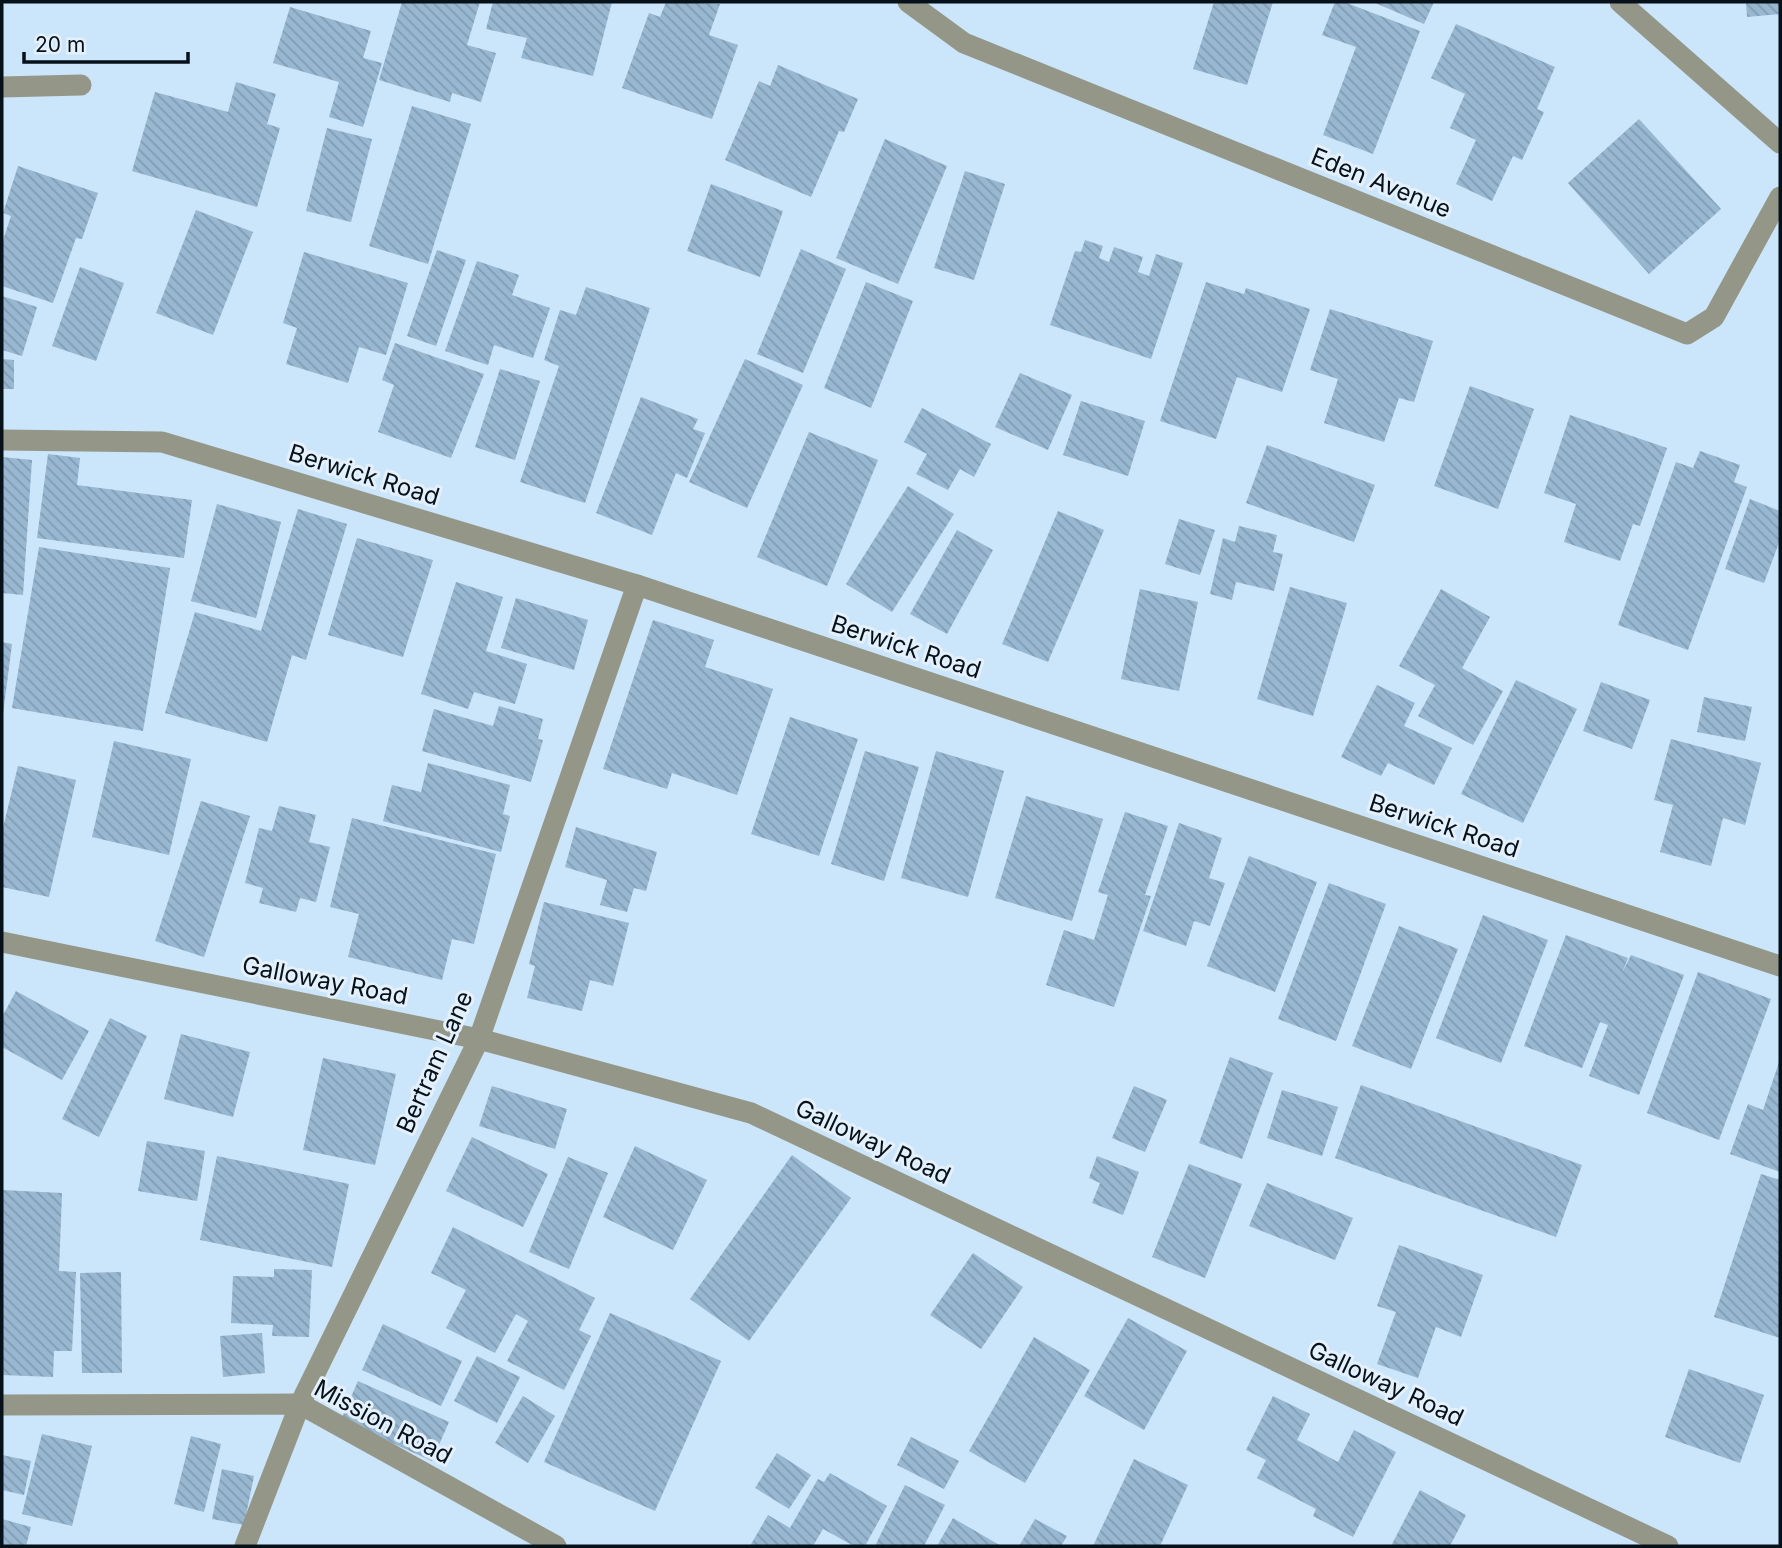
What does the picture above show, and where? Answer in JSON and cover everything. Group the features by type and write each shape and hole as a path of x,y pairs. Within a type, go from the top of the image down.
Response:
{"street":[{"name":"Eden Avenue","path":"908,2 964,43 1687,334 1714,317 1780,197"},
{"path":"1620,2 1780,143"},
{"path":"2,87 81,85"},
{"name":"Berwick Road","path":"2,440 162,442 637,584 1780,966"},
{"name":"Bertram Lane","path":"245,1546 300,1404 479,1039 637,584"},
{"name":"Galloway Road","path":"2,942 479,1039 751,1113 1668,1546"},
{"name":"Mission Road","path":"2,1405 300,1404 556,1546"}],"building":[{"path":"402,2 480,2 467,45 496,53 481,102 452,93 450,102 379,80"},
{"path":"493,2 612,2 593,76 521,58 527,38 486,29"},
{"path":"666,2 720,4 709,35 738,45 712,119 622,88 649,13 660,17"},
{"path":"1214,2 1273,2 1247,85 1193,69"},
{"path":"1335,2 1344,2 1420,31 1373,154 1323,135 1356,47 1322,35"},
{"path":"1373,2 1434,2 1424,24"},
{"path":"1746,2 1780,2 1780,14 1747,17"},
{"path":"290,7 371,31 363,58 382,63 363,127 329,117 339,82 273,63"},
{"path":"1456,24 1555,67 1537,109 1544,112 1522,160 1513,156 1492,201 1456,184 1476,140 1450,128 1465,94 1431,78"},
{"path":"778,65 858,99 844,132 839,131 811,197 725,160 759,81 770,86"},
{"path":"236,82 276,94 267,124 280,128 257,207 132,171 155,92 228,112"},
{"path":"412,106 471,124 428,264 369,246"},
{"path":"1639,119 1721,209 1649,274 1568,183"},
{"path":"327,128 372,139 351,222 306,211"},
{"path":"885,139 947,166 898,284 836,258"},
{"path":"18,166 98,193 82,239 76,238 53,303 2,286 2,243 11,216 3,213"},
{"path":"965,171 1005,184 974,280 934,268"},
{"path":"711,184 783,211 760,277 687,251"},
{"path":"196,210 253,232 213,335 156,313"},
{"path":"1085,240 1103,246 1099,258 1109,262 1114,247 1143,257 1138,272 1149,276 1156,254 1183,263 1151,359 1050,325 1075,251 1081,252"},
{"path":"801,249 846,269 803,373 757,354"},
{"path":"437,250 466,260 436,346 407,336"},
{"path":"304,252 408,283 386,355 359,347 348,383 286,364 297,328 283,323"},
{"path":"477,261 519,275 512,295 550,308 533,358 494,345 488,365 445,351"},
{"path":"80,267 124,283 96,361 52,346"},
{"path":"866,282 913,301 871,408 824,388"},
{"path":"1206,282 1244,294 1246,288 1310,309 1282,392 1237,377 1216,439 1160,421"},
{"path":"586,287 650,308 585,503 520,482 559,366 544,360 560,310 576,315"},
{"path":"2,296 37,307 22,356 2,350"},
{"path":"1330,309 1433,341 1414,402 1399,398 1384,442 1324,423 1338,379 1310,370"},
{"path":"395,343 484,374 451,458 378,432 394,385 382,380"},
{"path":"2,359 14,360 14,389 2,389"},
{"path":"745,359 803,385 747,508 689,482"},
{"path":"500,369 540,381 515,460 475,447"},
{"path":"1020,373 1072,395 1048,450 995,427"},
{"path":"1470,386 1534,409 1498,509 1434,486"},
{"path":"641,397 698,419 693,429 705,433 687,478 676,473 652,535 596,513"},
{"path":"1081,401 1145,421 1128,476 1063,455"},
{"path":"922,408 991,444 974,477 960,469 948,490 916,474 927,454 904,442"},
{"path":"1570,415 1667,448 1640,526 1633,524 1620,561 1564,542 1576,504 1544,493"},
{"path":"809,432 878,460 827,586 757,557"},
{"path":"1267,445 1375,485 1354,542 1246,503"},
{"path":"1700,451 1740,465 1734,482 1747,487 1688,650 1618,625 1676,462 1693,468"},
{"path":"48,454 80,458 77,485 192,500 184,558 37,538"},
{"path":"2,457 32,460 23,595 2,593"},
{"path":"908,486 954,514 892,612 846,584"},
{"path":"1750,499 1780,511 1780,540 1764,583 1725,569"},
{"path":"217,504 281,522 256,618 191,601"},
{"path":"298,509 347,524 306,660 292,655 267,742 165,713 195,612 261,631"},
{"path":"1058,511 1104,530 1048,662 1002,644"},
{"path":"1179,519 1215,530 1200,575 1165,564"},
{"path":"1239,526 1277,535 1273,552 1283,554 1274,591 1236,582 1232,600 1210,594 1223,538 1235,542"},
{"path":"957,530 993,550 947,634 910,614"},
{"path":"357,538 433,560 403,657 328,635"},
{"path":"39,547 170,568 143,731 12,708"},
{"path":"456,582 503,597 486,651 527,664 515,704 474,692 468,709 421,694"},
{"path":"1290,587 1347,603 1313,716 1257,699"},
{"path":"1140,589 1198,602 1179,691 1121,679"},
{"path":"1441,589 1490,617 1462,668 1503,691 1473,745 1418,716 1435,685 1399,666"},
{"path":"516,598 588,620 574,670 501,648"},
{"path":"653,620 714,640 705,667 773,689 737,795 672,773 667,789 603,769"},
{"path":"2,642 12,644 3,714 2,713"},
{"path":"1516,680 1577,709 1523,823 1461,794"},
{"path":"1601,682 1650,700 1632,749 1583,731"},
{"path":"1377,685 1415,703 1404,726 1452,748 1434,785 1388,763 1381,776 1341,757"},
{"path":"1704,697 1752,707 1745,741 1697,732"},
{"path":"499,706 543,719 538,739 543,740 531,782 422,751 434,709 493,726"},
{"path":"790,717 858,739 819,856 751,834"},
{"path":"1671,739 1761,763 1745,825 1723,818 1711,866 1660,852 1673,805 1654,800"},
{"path":"114,741 191,759 169,855 92,837"},
{"path":"865,751 919,767 884,881 831,864"},
{"path":"936,751 1004,771 968,897 901,878"},
{"path":"428,763 510,785 503,814 510,816 501,852 383,821 392,785 421,792"},
{"path":"18,766 76,780 49,897 2,887 2,832"},
{"path":"1026,796 1103,819 1072,921 995,898"},
{"path":"201,801 250,816 204,957 155,941"},
{"path":"279,806 316,815 309,842 330,847 316,902 300,898 296,912 259,903 263,888 245,883 259,828 272,831"},
{"path":"1125,812 1168,826 1145,895 1151,896 1114,1007 1046,985 1064,930 1094,940 1108,895 1098,892"},
{"path":"352,818 496,854 474,944 452,939 442,980 348,957 359,914 330,907"},
{"path":"1179,823 1222,838 1209,878 1225,883 1210,926 1194,921 1186,946 1143,931"},
{"path":"576,827 657,852 646,891 634,888 627,912 600,905 607,880 565,867"},
{"path":"1249,856 1317,882 1275,992 1207,966"},
{"path":"1329,883 1386,904 1336,1041 1278,1019"},
{"path":"544,902 629,923 613,986 590,980 582,1011 527,998 535,966 529,964"},
{"path":"1483,915 1548,940 1501,1063 1436,1038"},
{"path":"1399,926 1458,949 1411,1069 1352,1046"},
{"path":"1566,935 1628,958 1622,973 1631,955 1684,975 1639,1095 1589,1076 1608,1025 1600,1022 1582,1068 1524,1046"},
{"path":"1698,972 1771,999 1719,1140 1647,1113"},
{"path":"16,991 89,1031 62,1080 2,1047 2,1017"},
{"path":"110,1018 147,1036 99,1137 62,1119"},
{"path":"181,1034 250,1052 233,1117 164,1099"},
{"path":"1230,1057 1273,1073 1242,1159 1199,1143"},
{"path":"323,1058 396,1074 375,1165 303,1150"},
{"path":"1780,1059 1780,1172 1730,1154 1748,1104 1763,1110"},
{"path":"1361,1085 1582,1165 1556,1237 1335,1158"},
{"path":"492,1086 567,1109 555,1149 479,1126"},
{"path":"1134,1086 1167,1100 1145,1152 1112,1138"},
{"path":"1282,1090 1338,1107 1322,1156 1267,1138"},
{"path":"472,1137 548,1174 523,1227 446,1191"},
{"path":"147,1141 205,1151 197,1201 138,1191"},
{"path":"635,1146 707,1180 673,1250 603,1217"},
{"path":"792,1155 851,1198 749,1341 690,1299"},
{"path":"217,1156 349,1184 332,1267 200,1240"},
{"path":"1097,1156 1139,1172 1123,1215 1092,1203 1100,1183 1089,1178"},
{"path":"568,1157 608,1173 569,1269 529,1252"},
{"path":"1189,1164 1242,1184 1205,1278 1152,1257"},
{"path":"1761,1174 1780,1180 1780,1338 1714,1317"},
{"path":"1267,1183 1353,1218 1335,1260 1249,1226"},
{"path":"2,1190 62,1193 59,1271 76,1272 72,1351 54,1351 53,1377 2,1375"},
{"path":"453,1227 595,1298 579,1330 591,1336 564,1390 507,1361 528,1321 516,1314 495,1353 446,1328 466,1290 431,1273"},
{"path":"1399,1245 1483,1275 1461,1337 1436,1327 1418,1378 1377,1364 1396,1312 1377,1306"},
{"path":"973,1253 1023,1287 981,1349 930,1315"},
{"path":"274,1269 312,1270 309,1337 272,1336 273,1325 231,1323 233,1276 274,1277"},
{"path":"121,1272 122,1373 82,1373 80,1273"},
{"path":"610,1313 721,1361 655,1511 544,1462"},
{"path":"1128,1318 1187,1351 1144,1430 1084,1396"},
{"path":"383,1324 462,1361 441,1406 362,1370"},
{"path":"262,1333 265,1373 223,1377 220,1336"},
{"path":"1034,1337 1090,1370 1025,1483 969,1451"},
{"path":"477,1356 520,1377 497,1423 454,1401"},
{"path":"1689,1369 1764,1395 1740,1463 1665,1437"},
{"path":"358,1381 449,1422 432,1461 341,1420"},
{"path":"523,1396 555,1416 528,1463 495,1443"},
{"path":"1273,1396 1310,1414 1297,1440 1338,1462 1354,1430 1396,1452 1353,1537 1313,1516 1316,1509 1257,1478 1266,1460 1246,1450"},
{"path":"42,1434 92,1446 72,1526 22,1514"},
{"path":"191,1436 221,1444 204,1512 174,1504"},
{"path":"911,1437 959,1461 944,1489 897,1465"},
{"path":"777,1453 811,1475 789,1509 755,1488"},
{"path":"2,1455 31,1461 24,1495 2,1490"},
{"path":"1134,1459 1188,1485 1160,1546 1093,1546"},
{"path":"222,1469 254,1476 244,1525 212,1519"},
{"path":"830,1473 887,1506 865,1546 854,1546 823,1529 813,1546 750,1546 768,1515 790,1528 818,1479 824,1482"},
{"path":"905,1485 945,1505 924,1546 875,1546"},
{"path":"1420,1490 1466,1515 1450,1546 1391,1546"},
{"path":"953,1518 1001,1546 937,1546"},
{"path":"2,1519 31,1527 26,1546 2,1545"},
{"path":"1035,1519 1067,1536 1061,1546 1019,1546"}]}
